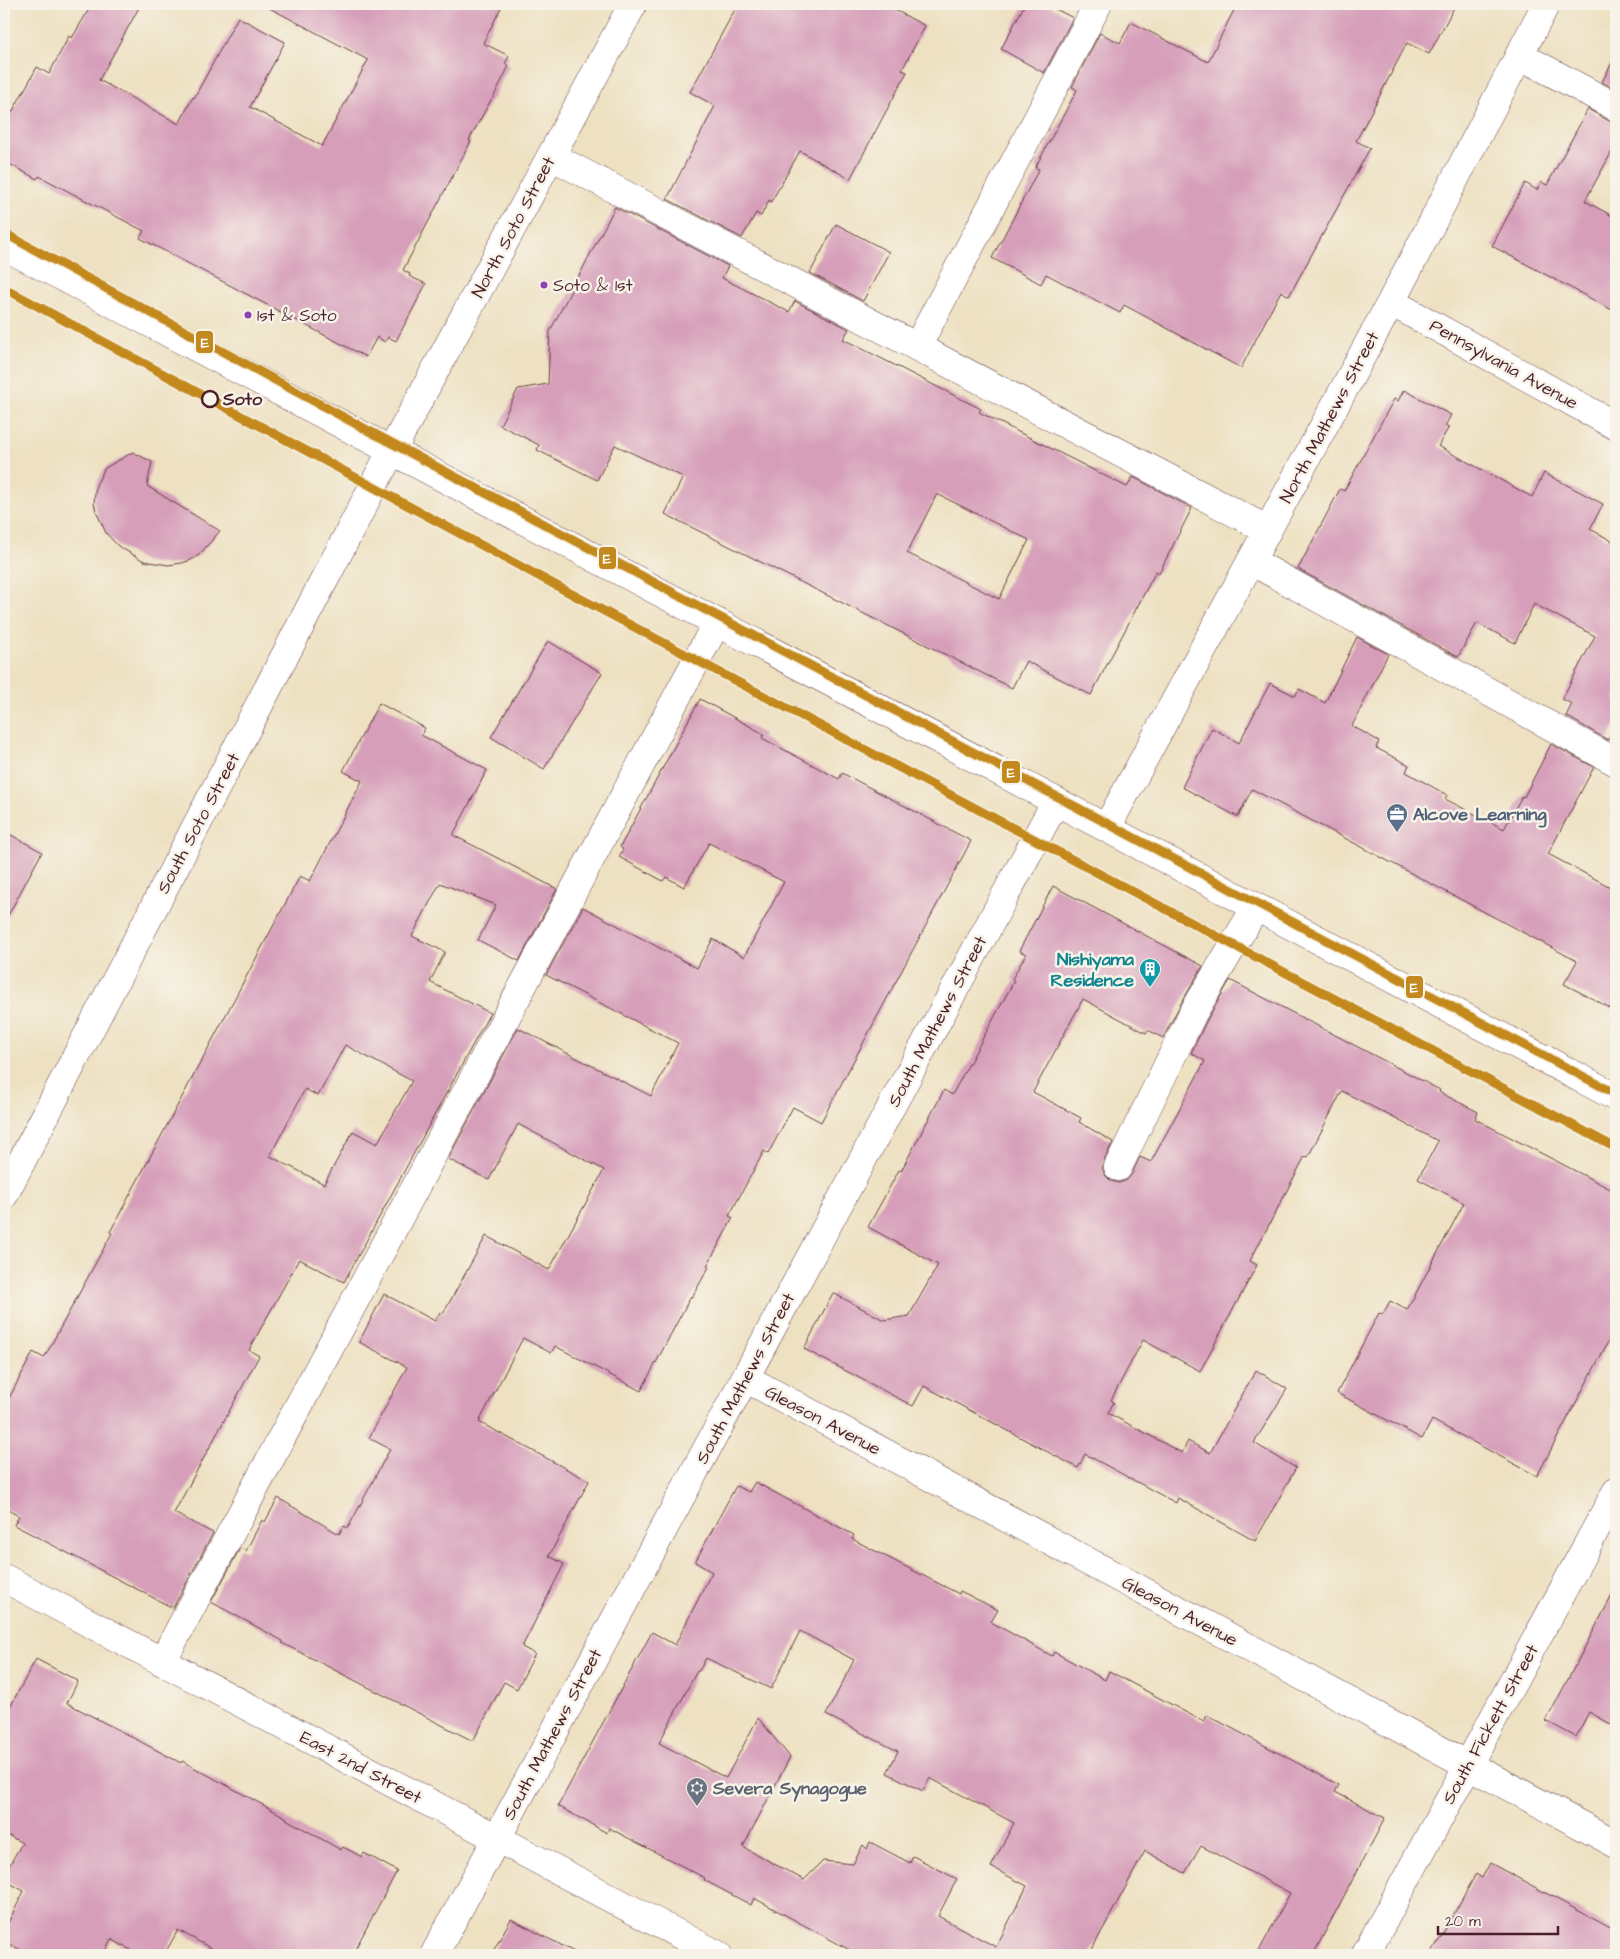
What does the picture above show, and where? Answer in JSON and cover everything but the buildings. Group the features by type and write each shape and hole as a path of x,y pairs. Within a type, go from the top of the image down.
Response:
{"street":[{"name":"North Soto Street","path":"392,450 634,4"},
{"path":"917,347 1098,4"},
{"name":"North Mathews Street","path":"1107,827 1391,302 1546,4"},
{"path":"1519,55 1616,107"},
{"path":"551,156 1268,530"},
{"path":"4,246 1616,1096"},
{"name":"Pennsylvania Avenue","path":"1391,302 1616,426"},
{"name":"South Soto Street","path":"4,1195 392,450"},
{"path":"1251,561 1616,762"},
{"path":"162,1662 718,622"},
{"name":"South Mathews Street","path":"434,1955 1056,801"},
{"path":"1118,1167 1193,1013 1256,906"},
{"name":"Gleason Avenue","path":"745,1378 1616,1844"},
{"name":"South Fickett Street","path":"1365,1955 1616,1492"},
{"name":"East 2nd Street","path":"4,1578 718,1955"}],"transit line":[{"name":"E","path":"4,233 371,432 1616,1094"},
{"name":"E","path":"4,288 570,593 1616,1148"}],"place":[{"name":"Soto & 1st","path":"544,285"},
{"name":"1st & Soto","path":"248,315"},
{"name":"Soto","path":"210,399"},
{"name":"Alcove Learning","path":"1397,833"},
{"name":"Nishiyama Residence","path":"1150,988"},
{"name":"Severa Synagogue","path":"697,1807"}]}
